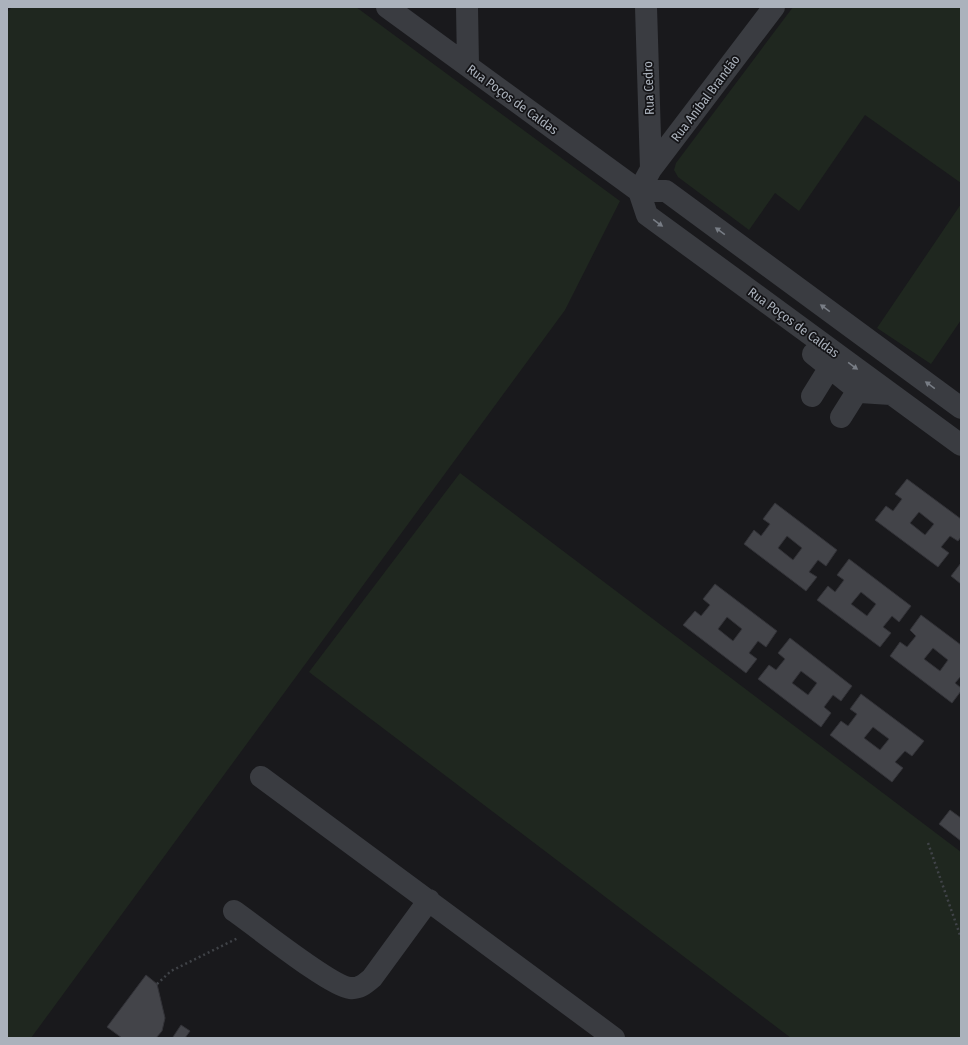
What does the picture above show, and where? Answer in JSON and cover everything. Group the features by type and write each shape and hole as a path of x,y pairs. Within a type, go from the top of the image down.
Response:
{"street":[{"name":"Rua Poços de Caldas","path":"387,7 639,191 647,215 961,445"},
{"path":"467,7 468,65"},
{"name":"Rua Cedro","path":"646,7 651,169"},
{"name":"Rua Aníbal Brandão","path":"639,191 651,169 774,7"},
{"path":"639,191 666,191 961,408"},
{"path":"777,310 783,330 860,392 891,394"},
{"path":"812,396 830,367"},
{"path":"841,417 858,390"},
{"path":"261,776 614,1038"},
{"path":"234,911 327,978 349,988 362,986 372,978 429,900"}],"path":[{"path":"928,843 961,938"},
{"path":"157,984 171,971 237,938"}],"shaded area":[{"path":"12,7 356,7 620,201 565,310 31,1038 7,1038 7,12"},
{"path":"793,7 961,7 961,183 865,115 799,211 775,193 749,230 678,177 674,170 676,163"},
{"path":"961,204 961,320 931,364 877,328"},
{"path":"460,473 961,852 961,1038 791,1038 309,672"}],"building":[{"path":"907,479 961,519 961,537 958,541 950,536 941,547 949,553 938,567 875,520 886,506 893,511 902,499 895,494","holes":["919,512 934,524 925,535 910,523"]},
{"path":"775,503 837,550 826,566 818,560 809,572 817,577 806,591 744,544 754,530 761,536 770,524 763,519","holes":["787,536 802,548 793,560 778,548"]},
{"path":"849,559 911,606 899,622 892,616 883,627 891,633 880,647 817,600 828,586 835,592 844,580 837,575","holes":["861,592 876,604 867,616 851,604"]},
{"path":"961,563 961,584 951,576"},
{"path":"715,584 777,631 766,647 758,641 749,653 757,659 746,673 683,625 695,611 701,616 710,605 703,599","holes":["727,617 742,629 733,641 718,629"]},
{"path":"921,615 961,645 961,676 955,683 961,688 961,691 952,703 890,656 900,642 907,647 916,636 910,630","holes":["933,648 948,660 940,671 924,659"]},
{"path":"790,638 852,686 841,701 833,695 824,707 831,713 821,727 758,679 769,665 776,670 785,659 778,653","holes":["801,671 817,683 808,695 792,683"]},
{"path":"861,694 924,741 912,756 905,751 895,762 903,768 892,782 830,735 841,721 848,726 857,714 850,709","holes":["873,727 889,739 880,750 864,738"]},
{"path":"950,810 961,818 961,841 939,824"},
{"path":"146,975 157,984 165,1018 162,1031 156,1038 122,1038 107,1027"},
{"path":"181,1025 190,1031 185,1038 173,1037"}]}
